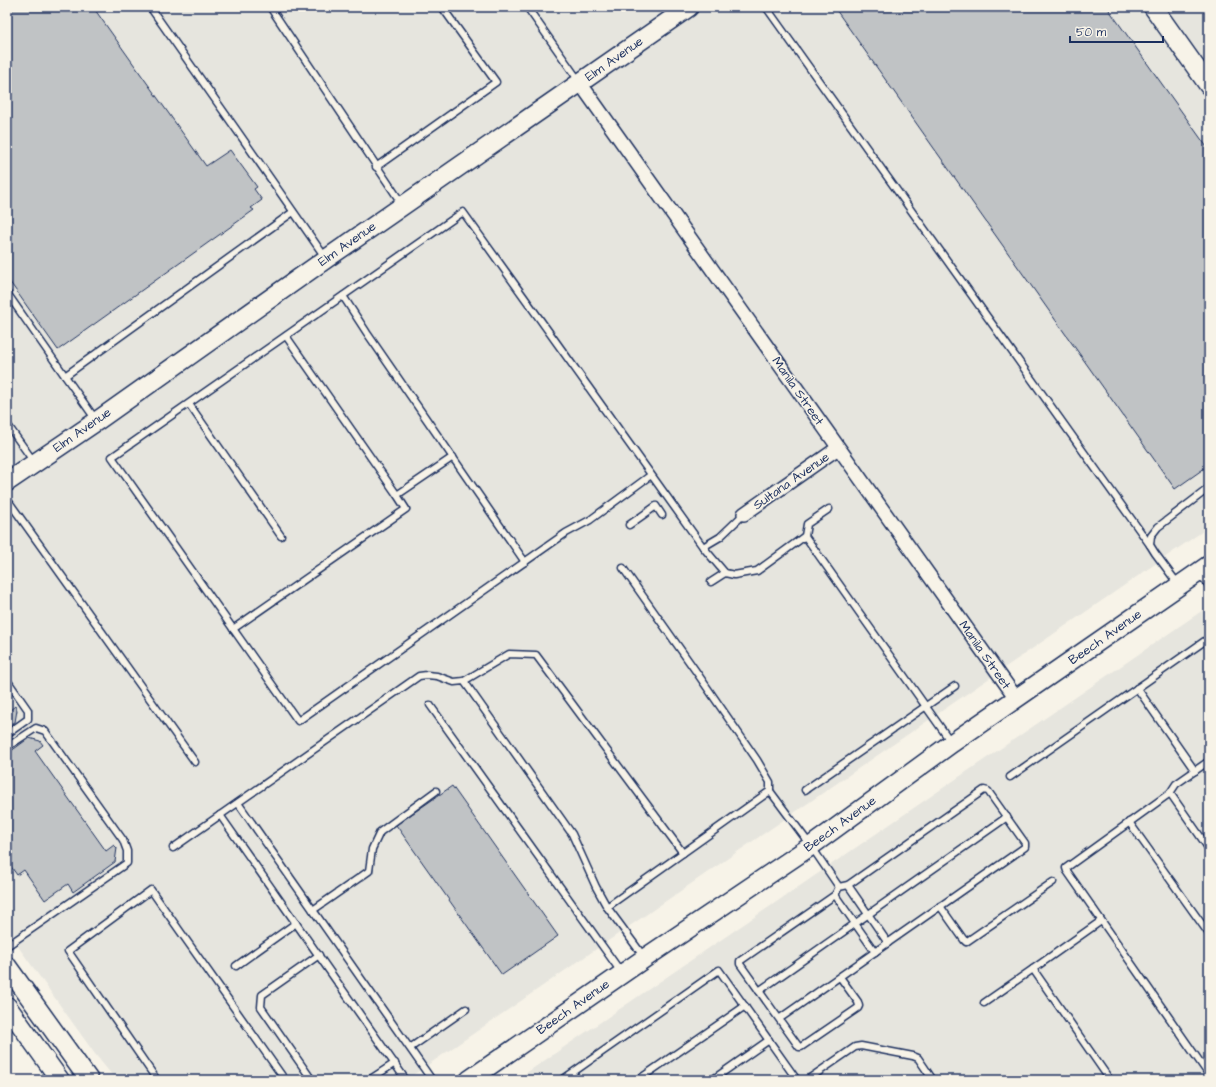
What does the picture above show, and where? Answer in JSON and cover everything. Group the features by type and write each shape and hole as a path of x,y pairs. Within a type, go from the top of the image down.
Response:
{"main road":[{"name":"Elm Avenue","path":"7,482 689,7"},
{"path":"1153,7 1205,77"},
{"name":"Beech Avenue","path":"469,1080 622,973 811,846 952,743 1204,568"},
{"path":"7,966 89,1080"},
{"path":"7,1006 60,1080"}],"street":[{"name":"Manila Street","path":"580,83 1016,698"},
{"name":"Sultana Avenue","path":"744,514 838,448"}],"lane":[{"path":"150,7 326,259"},
{"path":"270,7 403,206"},
{"path":"376,167 496,82 442,7"},
{"path":"527,7 580,83"},
{"path":"766,7 1179,585"},
{"path":"65,376 293,212"},
{"path":"651,475 590,520 566,533 298,721 112,457 463,212 703,547 725,573 734,575 757,570 805,536"},
{"path":"7,293 96,421"},
{"path":"343,296 525,562"},
{"path":"233,629 406,509 286,336"},
{"path":"189,404 281,536"},
{"path":"7,424 35,463"},
{"path":"397,495 453,456"},
{"path":"1150,545 1152,536 1158,527 1209,488"},
{"path":"7,499 195,762"},
{"path":"629,525 656,506 662,515"},
{"path":"829,509 807,524 805,536 952,743"},
{"path":"703,547 720,537 744,514"},
{"path":"622,568 757,760 770,782 770,791 811,846 839,888"},
{"path":"1204,568 1209,586"},
{"path":"711,582 725,573"},
{"path":"1010,777 1209,638"},
{"path":"173,848 419,676 437,676 454,682 464,681 509,654 536,655 683,853"},
{"path":"7,680 28,710 28,720 7,734"},
{"path":"464,681 572,834 596,887 607,907 645,958"},
{"path":"805,790 955,686"},
{"path":"1137,688 1195,771"},
{"path":"430,705 622,973"},
{"path":"7,747 36,728 45,731 123,840 127,851 127,863 7,946"},
{"path":"1209,761 1176,784 1170,793 1066,868 1101,921 1209,1075"},
{"path":"778,1019 1025,846 1025,843 988,791 984,790 848,885 839,888 835,895 739,962 778,1019 797,1046 802,1047 858,1008 858,1002 840,977"},
{"path":"313,910 369,870 372,848 380,832 436,791"},
{"path":"607,907 770,791"},
{"path":"1170,793 1209,849"},
{"path":"238,803 432,1080"},
{"path":"220,816 406,1080"},
{"path":"759,991 1007,817"},
{"path":"1129,822 1209,934"},
{"path":"940,906 966,942 1053,882"},
{"path":"848,885 888,943"},
{"path":"157,1080 68,950 151,890 285,1080"},
{"path":"835,895 875,952"},
{"path":"984,1002 1101,921"},
{"path":"236,966 296,923"},
{"path":"312,1080 261,1007 262,995 319,955"},
{"path":"1033,969 1110,1080"},
{"path":"562,1080 719,970 797,1080"},
{"path":"638,1080 745,1006"},
{"path":"410,1048 466,1009"},
{"path":"712,1080 769,1040"},
{"path":"807,1080 855,1047 861,1046 918,1058 933,1080"},
{"path":"369,1080 395,1063"}],"shaded area":[{"path":"7,7 1209,7 1209,527 406,1080 116,1080 95,1054 7,931"},
{"path":"1209,606 1209,1080 516,1080"}],"building":[{"path":"7,7 93,7 206,166 230,150 257,187 254,189 262,200 251,208 254,210 58,350 7,278"},
{"path":"834,7 1107,7 1209,150 1209,465 1175,489"},
{"path":"15,706 17,710 15,722 7,727 7,708 9,711"},
{"path":"29,738 40,741 43,745 35,751 106,851 114,845 117,848 115,862 73,892 68,884 45,900 24,870 17,875 7,861 7,754"},
{"path":"452,786 558,936 502,975 396,825"}]}
